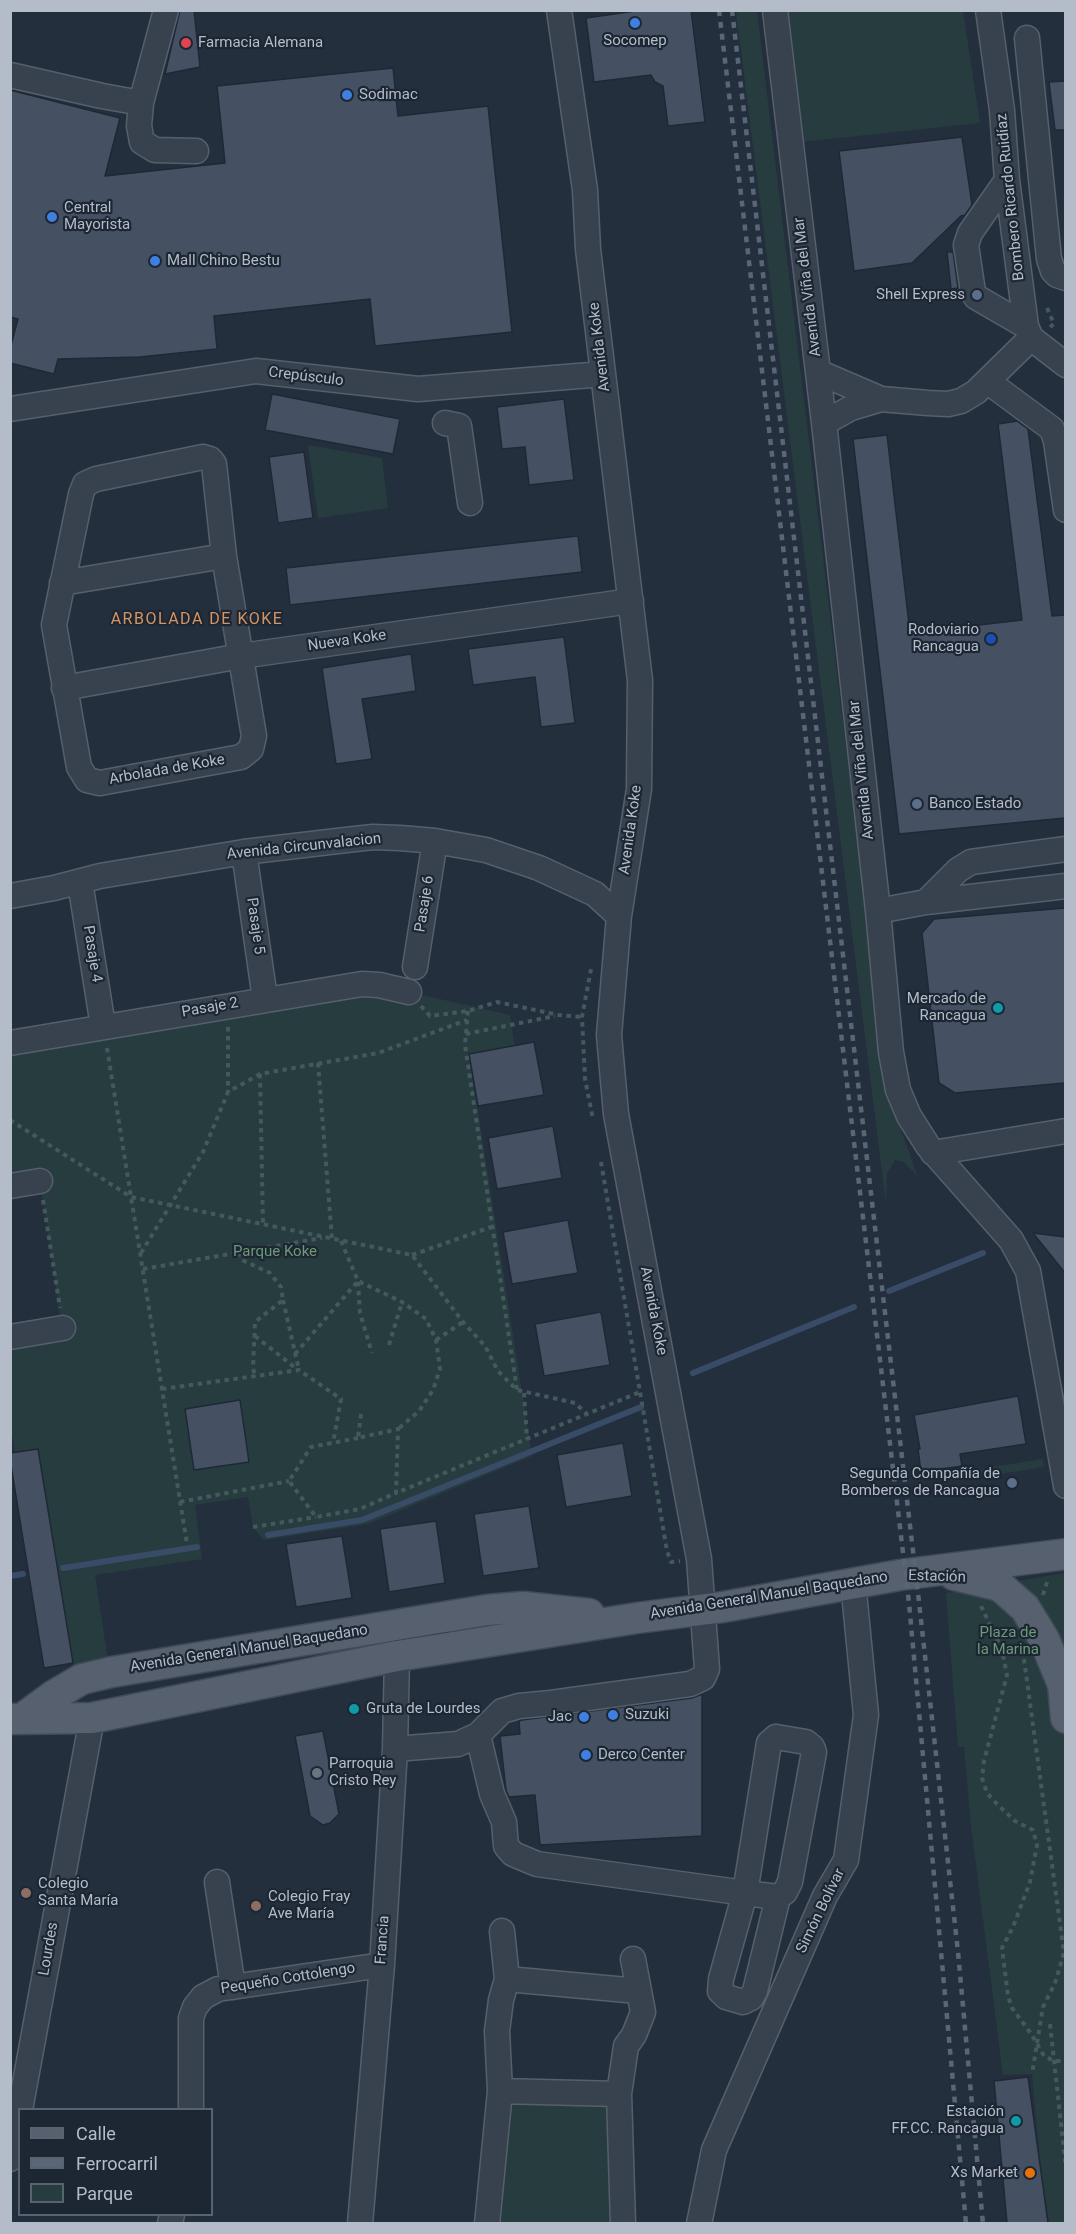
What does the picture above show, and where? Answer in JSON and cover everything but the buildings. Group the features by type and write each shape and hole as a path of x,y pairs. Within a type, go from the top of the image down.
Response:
{"main road":[{"path":"900,1575 1060,1554"},
{"name":"Avenida General Manuel Baquedano","path":"17,1718 92,1718 398,1656 703,1609 900,1575"},
{"name":"Estación","path":"900,1575 953,1575 970,1577 1000,1586 1025,1608 1064,1675 1065,1718"},
{"name":"Avenida General Manuel Baquedano","path":"17,1718 82,1678 487,1610 523,1607 563,1613 637,1618"}],"street":[{"path":"166,10 141,103 139,126 142,142 154,150 196,151"},
{"name":"Avenida Koke","path":"478,1735 502,1711 519,1706 690,1684 703,1678 707,1669 699,1559 616,1114 609,1035 619,916 639,789 640,680 588,249 585,190 559,10"},
{"name":"Avenida Viña del Mar","path":"775,10 824,423 878,911 891,1052 898,1090 909,1116 933,1153 1011,1240 1028,1271 1060,1493"},
{"name":"Bombero Ricardo Ruidíaz","path":"988,10 1002,110 1007,180 1029,332"},
{"path":"1027,38 1057,258 1053,271 1065,278"},
{"path":"10,75 141,103"},
{"path":"1007,180 978,223 989,305 1029,332 1065,366"},
{"path":"1018,263 1057,258"},
{"path":"818,372 881,399 948,404 961,401 976,392 1029,332"},
{"name":"Crepúsculo","path":"10,409 256,371 405,389 603,374"},
{"path":"987,381 1052,429 1056,441 1065,510"},
{"path":"442,387 448,463"},
{"path":"824,423 851,408 881,399"},
{"path":"445,423 459,426 470,503"},
{"name":"Arbolada de Koke","path":"203,457 210,459 214,464 224,556 254,736 251,749 241,757 100,783 87,780 79,766 54,625 62,583 85,484 96,479 203,457"},
{"path":"62,583 224,556"},
{"name":"Nueva Koke","path":"64,688 240,656 631,601"},
{"name":"Avenida Circunvalacion","path":"10,896 100,876 244,852 373,837 435,841 486,850 539,868 596,894 619,916"},
{"name":"Pasaje 6","path":"415,968 435,841"},
{"path":"926,902 958,870 971,862 1065,849"},
{"name":"Pasaje 5","path":"244,852 265,999"},
{"name":"Pasaje 4","path":"80,882 103,1026"},
{"path":"878,911 926,902 1065,885"},
{"name":"Pasaje 2","path":"10,1043 362,984 379,985 409,992"},
{"path":"933,1153 1065,1131"},
{"path":"10,1186 40,1181"},
{"path":"10,1337 63,1328"},
{"name":"Simón Bolívar","path":"699,2223 714,2150 825,1896 846,1860 866,1715 852,1582"},
{"name":"Avenida General Manuel Baquedano","path":"398,1656 401,1644 407,1638 418,1633 462,1625 476,1620 487,1610"},
{"name":"Francia","path":"360,2223 382,1965 395,1749 398,1656"},
{"name":"Lourdes","path":"20,2108 92,1718"},
{"path":"395,1749 458,1744 478,1735 492,1794 504,1822 506,1846 513,1854 537,1864 745,1893 778,1896 785,1892 790,1882 814,1752 806,1742 776,1737 769,1743 745,1893 721,1979 720,1991 726,1997 743,2002 751,1998 755,1991 778,1896"},
{"path":"217,1882 233,1987"},
{"path":"487,2223 500,2091 497,2031 501,2000 507,1979 502,1931"},
{"path":"623,2223 618,2094 626,2046 634,2035 642,2012 633,1959"},
{"name":"Pequeño Cottolengo","path":"191,2108 191,2018 195,2007 203,1997 218,1989 382,1965"},
{"path":"507,1979 638,1990"},
{"path":"500,2091 618,2094"},
{"name":"Lourdes","path":"10,2159 18,2120"}],"path":[{"path":"409,992 430,1016 468,1011 498,1002 558,1015 582,1017"},
{"path":"140,1254 203,1152 228,1092 228,1005"},
{"path":"468,1011 465,1045 517,1390"},
{"path":"466,1034 558,1015"},
{"path":"228,1092 260,1074 378,1053 467,1020"},
{"path":"103,1026 187,1544"},
{"path":"318,1064 333,1239"},
{"path":"260,1074 263,1224"},
{"path":"10,1120 131,1197 412,1255 494,1226"},
{"path":"40,1181 63,1328"},
{"path":"143,1269 326,1238"},
{"path":"341,1241 358,1281 360,1313 372,1353"},
{"path":"239,1252 242,1260 270,1273 280,1287 299,1370"},
{"path":"412,1255 463,1322 485,1346 498,1371 517,1390 575,1403 587,1414"},
{"path":"180,1502 289,1481 311,1447 398,1429 419,1411 433,1390 440,1369 436,1340 426,1319 402,1302 358,1281"},
{"path":"296,1354 358,1281"},
{"path":"255,1376 253,1368 255,1322 283,1300"},
{"path":"388,1345 402,1302"},
{"path":"436,1340 463,1322"},
{"path":"255,1336 341,1399 333,1443"},
{"path":"162,1389 299,1370"},
{"path":"253,1527 360,1509 640,1392"},
{"path":"524,1393 527,1439"},
{"path":"358,1438 362,1414"},
{"path":"396,1493 398,1429"},
{"path":"289,1481 316,1517"},
{"path":"1025,1608 1041,1597 1060,1554"},
{"path":"970,1577 1002,1650 1007,1667 1007,1682 984,1761 982,1778 987,1793 996,1803 1015,1821 1033,1830 1036,1845 1030,1882 1013,1928 1002,1947 1006,1986 1012,2008 1044,2056 1054,2061 1065,2061"},
{"path":"1022,1653 1028,1675 1064,1953 1055,1983 1043,2007 1032,2074"},
{"path":"1050,2024 1065,2169"}],"green space":[{"path":"736,11 757,11 881,1037 901,1116 897,1119 918,1177 904,1162 895,1160 887,1174 886,1203"},
{"path":"785,11 963,11 980,123 801,142"},
{"path":"308,445 382,458 388,508 318,518"},
{"name":"Parque Koke","path":"362,984 409,992 510,1015 515,1047 469,1054 532,1456 368,1524 263,1540 253,1527 248,1497 195,1505 202,1559 95,1575 108,1661 73,1667 38,1449 15,1452 10,1423 11,1343 60,1314 40,1182 11,1186 10,1045"},
{"path":"1043,1459 1044,1467 982,1477 980,1469"},
{"name":"Plaza de la Marina","path":"1065,1573 1065,2223 1049,2223 1040,2164 1032,2074 1003,2075 971,1826 964,1747 958,1747 946,1593"},
{"path":"502,2097 614,2097 619,2223 496,2224"}],"waterway":[{"path":"889,1291 983,1253"},
{"path":"693,1373 854,1307"},
{"path":"268,1535 362,1520 641,1407"},
{"path":"63,1568 197,1547"},
{"path":"10,1576 23,1574"}],"railway":[{"path":"719,10 909,1603 966,2224"},
{"path":"732,10 919,1602 958,1952 983,2224"}],"place":[{"name":"Socomep","path":"635,23"},
{"name":"Farmacia Alemana","path":"186,43"},
{"name":"Sodimac","path":"347,95"},
{"name":"Central Mayorista","path":"52,217"},
{"name":"Mall Chino Bestu","path":"155,261"},
{"name":"Shell Express","path":"977,295"},
{"name":"Rodoviario Rancagua","path":"991,639"},
{"name":"Banco Estado","path":"917,804"},
{"name":"Mercado de Rancagua","path":"998,1008"},
{"name":"Segunda Compañía de Bomberos de Rancagua","path":"1012,1483"},
{"name":"Gruta de Lourdes","path":"354,1709"},
{"name":"Suzuki","path":"613,1715"},
{"name":"Jac","path":"584,1717"},
{"name":"Derco Center","path":"586,1755"},
{"name":"Parroquia Cristo Rey","path":"317,1773"},
{"name":"Colegio Santa María","path":"26,1893"},
{"name":"Colegio Fray Ave María","path":"256,1906"},
{"name":"Estación FF.CC. Rancagua","path":"1016,2121"},
{"name":"Xs Market","path":"1030,2173"}],"district":[{"name":"ARBOLADA DE KOKE","path":"197,620"}]}
